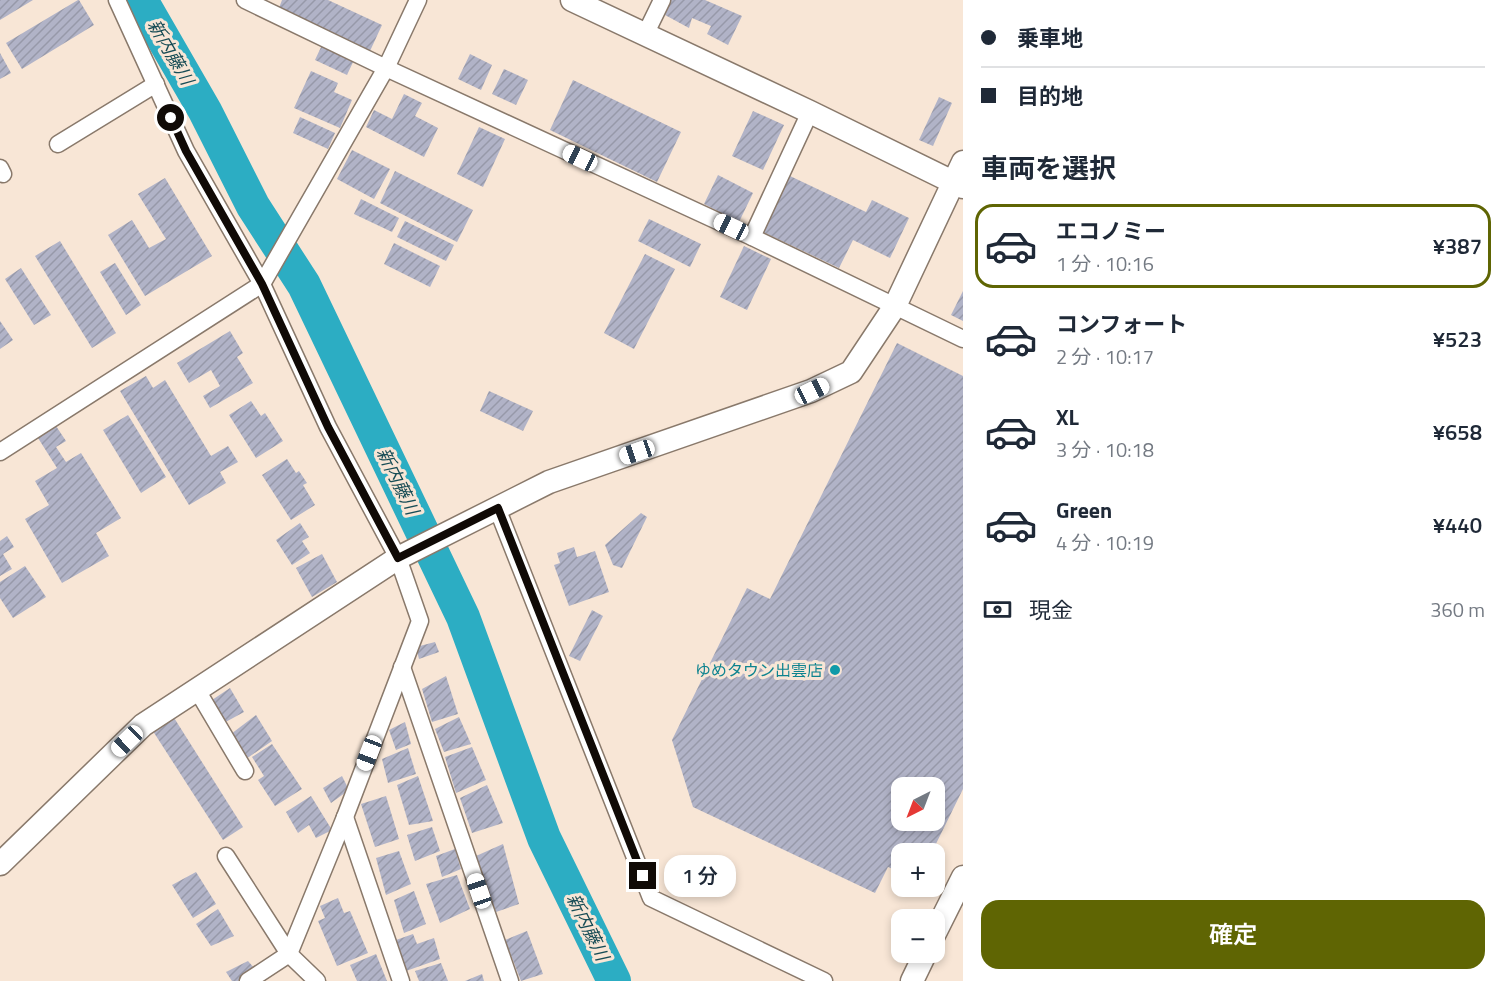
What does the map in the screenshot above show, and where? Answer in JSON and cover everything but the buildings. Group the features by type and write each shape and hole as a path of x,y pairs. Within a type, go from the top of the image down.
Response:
{"street":[{"path":"117,0 186,151 262,284 328,427 398,558 420,621 345,817 289,954 248,981"},
{"path":"245,0 386,68 752,237 963,339"},
{"path":"0,452 262,284 386,68 418,0"},
{"path":"0,864 143,725 398,558 549,482 812,391 851,372 895,306 960,177 810,112 572,0"},
{"path":"645,35 662,0"},
{"path":"58,144 156,84"},
{"path":"752,237 810,112"},
{"path":"498,508 651,898 824,981"},
{"path":"402,667 510,981"},
{"path":"197,690 246,771"},
{"path":"345,817 401,981"},
{"path":"226,856 289,954 317,981"},
{"path":"945,913 963,877"},
{"path":"912,981 921,963"}],"waterway":[{"name":"新内藤川","path":"141,0 205,111 253,206 304,285 463,617 544,838 614,981"}],"place":[{"name":"ゆめタウン出雲店","path":"835,670"}],"route":[{"path":"171,118 186,151 262,284 328,427 398,558 498,508 643,876"}]}
